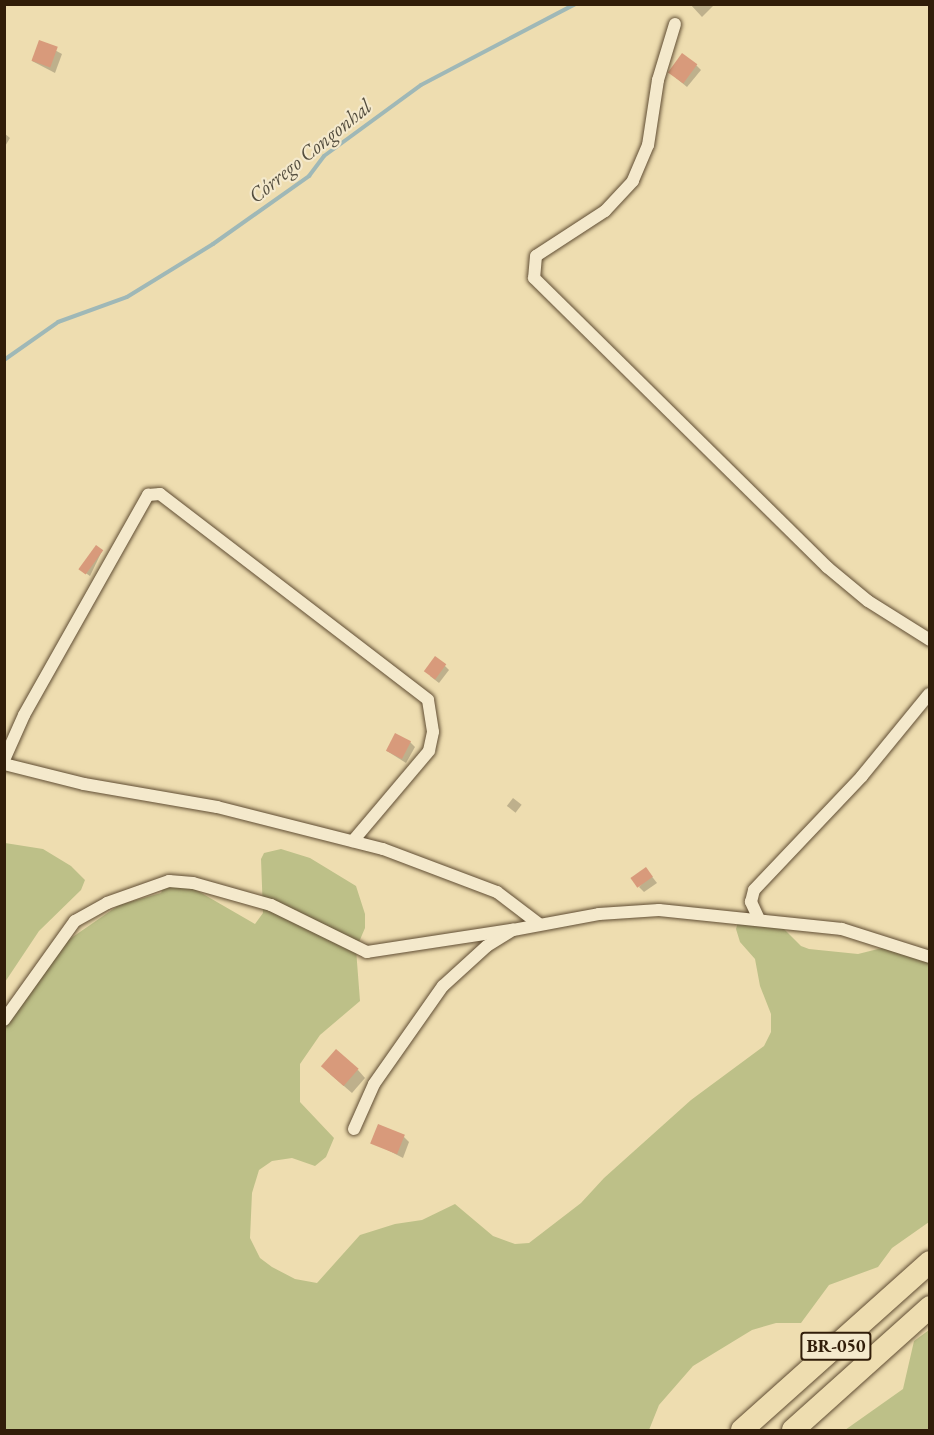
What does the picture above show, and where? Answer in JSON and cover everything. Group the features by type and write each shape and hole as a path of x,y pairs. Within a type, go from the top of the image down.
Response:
{"highway":[{"name":"BR-050","path":"742,1431 930,1262"},
{"name":"BR-050","path":"793,1431 930,1307"}],"street":[{"path":"675,24 658,80 648,145 640,168 623,195 605,211 536,256 534,278 827,567 868,601 930,640"},
{"path":"353,841 429,751 433,732 428,700 160,494 148,495 24,715 4,762 84,784 238,812 353,841 444,870 497,892 539,924"},
{"path":"758,917 751,902 754,890 878,758 929,694"},
{"path":"4,1020 75,921 107,903 169,882 193,883 271,905 367,952 513,930 599,914 659,910 758,917 842,929 930,957"},
{"path":"354,1129 374,1084 443,986 487,946 513,930"}],"green space":[{"path":"5,843 43,849 71,866 85,880 81,890 39,931 5,982"},
{"path":"281,849 310,858 356,886 365,914 365,928 356,949 360,1001 320,1035 300,1064 300,1102 334,1138 326,1157 315,1166 292,1158 272,1161 259,1170 252,1193 250,1238 260,1258 272,1267 295,1279 317,1283 360,1235 395,1224 422,1220 455,1204 493,1236 515,1244 529,1243 581,1203 604,1178 691,1100 764,1046 771,1032 771,1014 760,986 755,959 740,942 736,929 738,922 758,914 772,917 801,946 809,949 858,954 886,947 929,950 929,1222 892,1248 878,1267 829,1285 801,1323 776,1323 752,1330 693,1366 659,1405 649,1430 5,1430 5,1024 64,943 119,905 161,893 166,882 191,887 255,924 263,913 261,859 264,853"},
{"path":"929,1330 929,1430 845,1430 903,1389 914,1341"}],"building":[{"path":"39,40 58,47 50,68 31,61"},
{"path":"682,53 697,64 683,84 668,72"},
{"path":"96,545 103,550 86,575 78,569"},
{"path":"435,656 446,664 435,680 424,671"},
{"path":"395,733 411,741 402,759 386,751"},
{"path":"646,867 653,877 637,888 630,878"},
{"path":"336,1049 359,1069 344,1086 321,1066"},
{"path":"378,1124 405,1135 397,1154 370,1143"}],"waterway":[{"name":"Córrego Congonhal","path":"4,360 58,322 127,297 213,244 309,176 324,156 421,85 575,4"}]}
